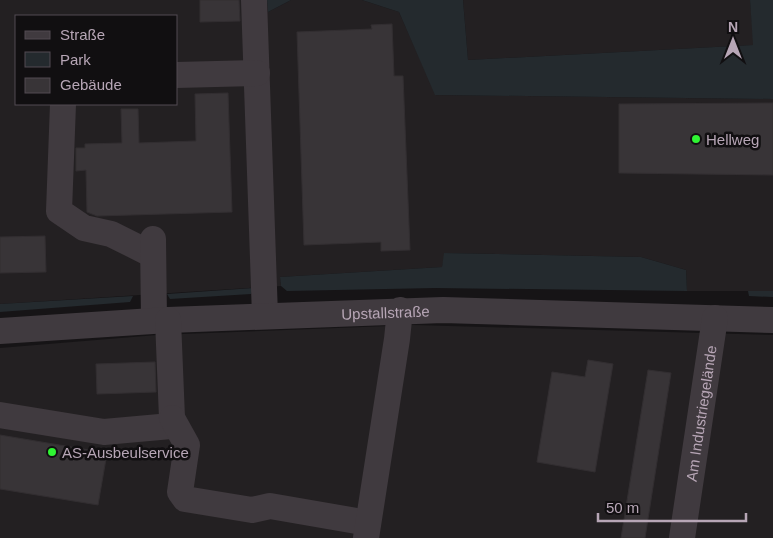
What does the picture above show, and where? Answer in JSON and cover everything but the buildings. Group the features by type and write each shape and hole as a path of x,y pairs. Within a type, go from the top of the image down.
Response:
{"street":[{"path":"254,0 265,316"},
{"path":"178,74 257,73"},
{"path":"0,415 104,432 170,426 172,418 153,247 84,228 59,211 63,105"},
{"path":"172,418 187,445 180,492 185,498 252,510 270,506 367,530 400,310"},
{"name":"Upstallstraße","path":"0,331 161,320 400,310 773,320"},
{"name":"Am Industriegelände","path":"682,538 715,318"}],"shaded area":[{"path":"0,0 267,0 268,12 291,0 362,0 399,12 436,95 773,99 773,291 687,291 686,270 641,257 445,253 442,267 280,277 281,286 0,304"},
{"path":"463,0 750,0 754,45 468,60"},
{"path":"414,325 773,335 773,538 0,538 0,348 157,335"}],"green space":[{"path":"267,0 291,0 268,12"},
{"path":"362,0 463,0 468,60 753,45 750,0 773,0 773,99 435,95 399,12"},
{"path":"444,253 641,257 686,270 687,291 435,288 287,291 281,286 280,277 442,267"},
{"path":"253,288 251,294 170,299 167,294"},
{"path":"748,291 773,291 773,297 749,296"},
{"path":"133,296 130,302 0,312 0,304"}],"place":[{"name":"Hellweg","path":"696,139"},
{"name":"AS-Ausbeulservice","path":"52,452"}]}
